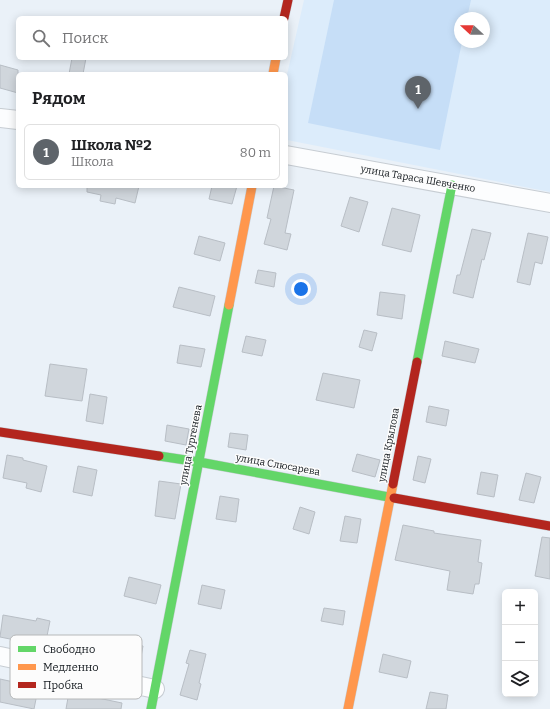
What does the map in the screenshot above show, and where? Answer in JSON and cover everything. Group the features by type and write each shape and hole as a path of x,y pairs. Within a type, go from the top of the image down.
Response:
{"street":[{"path":"284,16 288,0"},
{"path":"273,72 276,60"},
{"path":"0,118 16,120"},
{"name":"улица Тараса Шевченко","path":"288,155 550,203"},
{"name":"улица Крылова","path":"348,709 452,185"},
{"name":"улица Тургенева","path":"151,709 252,188"},
{"name":"улица Слюсарева","path":"0,432 199,462 550,526"},
{"path":"0,656 10,658"},
{"path":"142,686 155,689"}],"shaded area":[{"path":"304,0 550,0 550,192 288,140 288,72"},
{"path":"334,0 471,0 468,12 454,12 454,48 461,48 440,150 308,123"}],"building":[{"path":"72,60 86,60 83,72 69,72"},
{"path":"0,65 18,70 18,72 16,72 16,92 0,88"},
{"path":"87,188 139,188 135,203 116,198 115,204 100,201 101,195 87,192"},
{"path":"212,188 236,188 232,204 209,199"},
{"path":"274,188 294,190 285,233 291,234 287,250 264,244 271,219 267,218"},
{"path":"350,197 368,202 359,232 341,226"},
{"path":"392,208 420,215 411,252 382,245"},
{"path":"472,229 491,233 484,260 482,259 473,298 453,293 457,275 460,275"},
{"path":"528,233 548,237 542,264 535,262 530,285 517,282"},
{"path":"199,236 225,243 220,261 194,254"},
{"path":"258,270 276,273 274,287 255,283"},
{"path":"179,287 215,296 210,316 173,307"},
{"path":"380,292 405,295 402,319 377,315"},
{"path":"364,330 377,333 372,351 359,347"},
{"path":"246,336 266,340 262,356 242,352"},
{"path":"445,341 479,349 475,363 442,356"},
{"path":"180,345 205,349 201,367 177,363"},
{"path":"50,364 87,369 82,401 45,396"},
{"path":"323,373 360,380 354,408 316,400"},
{"path":"90,394 107,397 103,424 86,421"},
{"path":"429,406 449,410 446,426 426,422"},
{"path":"167,425 189,429 186,445 165,441"},
{"path":"230,433 248,435 246,450 228,447"},
{"path":"357,454 380,460 375,477 352,471"},
{"path":"7,455 23,458 23,460 47,466 41,492 26,488 27,483 3,478"},
{"path":"418,456 431,459 425,483 413,480"},
{"path":"78,466 97,470 92,496 73,492"},
{"path":"481,472 498,475 494,497 477,494"},
{"path":"526,473 541,477 534,503 519,500"},
{"path":"159,481 181,484 175,519 155,516"},
{"path":"220,496 239,499 236,522 216,519"},
{"path":"300,507 315,512 309,534 293,529"},
{"path":"345,516 361,519 357,543 340,541"},
{"path":"403,525 434,531 434,533 481,540 478,562 482,563 479,584 475,584 473,594 447,590 450,571 395,560"},
{"path":"542,537 550,538 550,579 535,576"},
{"path":"129,577 161,585 156,604 124,596"},
{"path":"202,585 225,590 221,609 198,604"},
{"path":"324,608 345,611 343,625 321,621"},
{"path":"3,615 36,621 37,618 50,621 47,635 10,635 10,639 0,637"},
{"path":"190,650 206,654 199,683 201,684 197,700 180,695 189,664 186,663"},
{"path":"383,654 411,661 407,678 379,672"},
{"path":"0,679 10,681 10,699 36,699 34,709 0,702"},
{"path":"430,692 448,695 446,709 426,709"},
{"path":"68,699 103,699 122,703 121,709 66,709"}],"traffic: fast":[{"path":"417,362 452,185"},
{"path":"151,709 229,305"},
{"path":"159,456 394,498"}],"traffic: slow":[{"path":"273,72 276,60"},
{"path":"229,305 252,188"},
{"path":"348,709 393,484"}],"traffic: jam":[{"path":"284,16 288,0"},
{"path":"393,484 417,362"},
{"path":"0,432 159,456"},
{"path":"394,498 550,526"}],"place":[{"name":"Школа №2","path":"418,109"}]}
